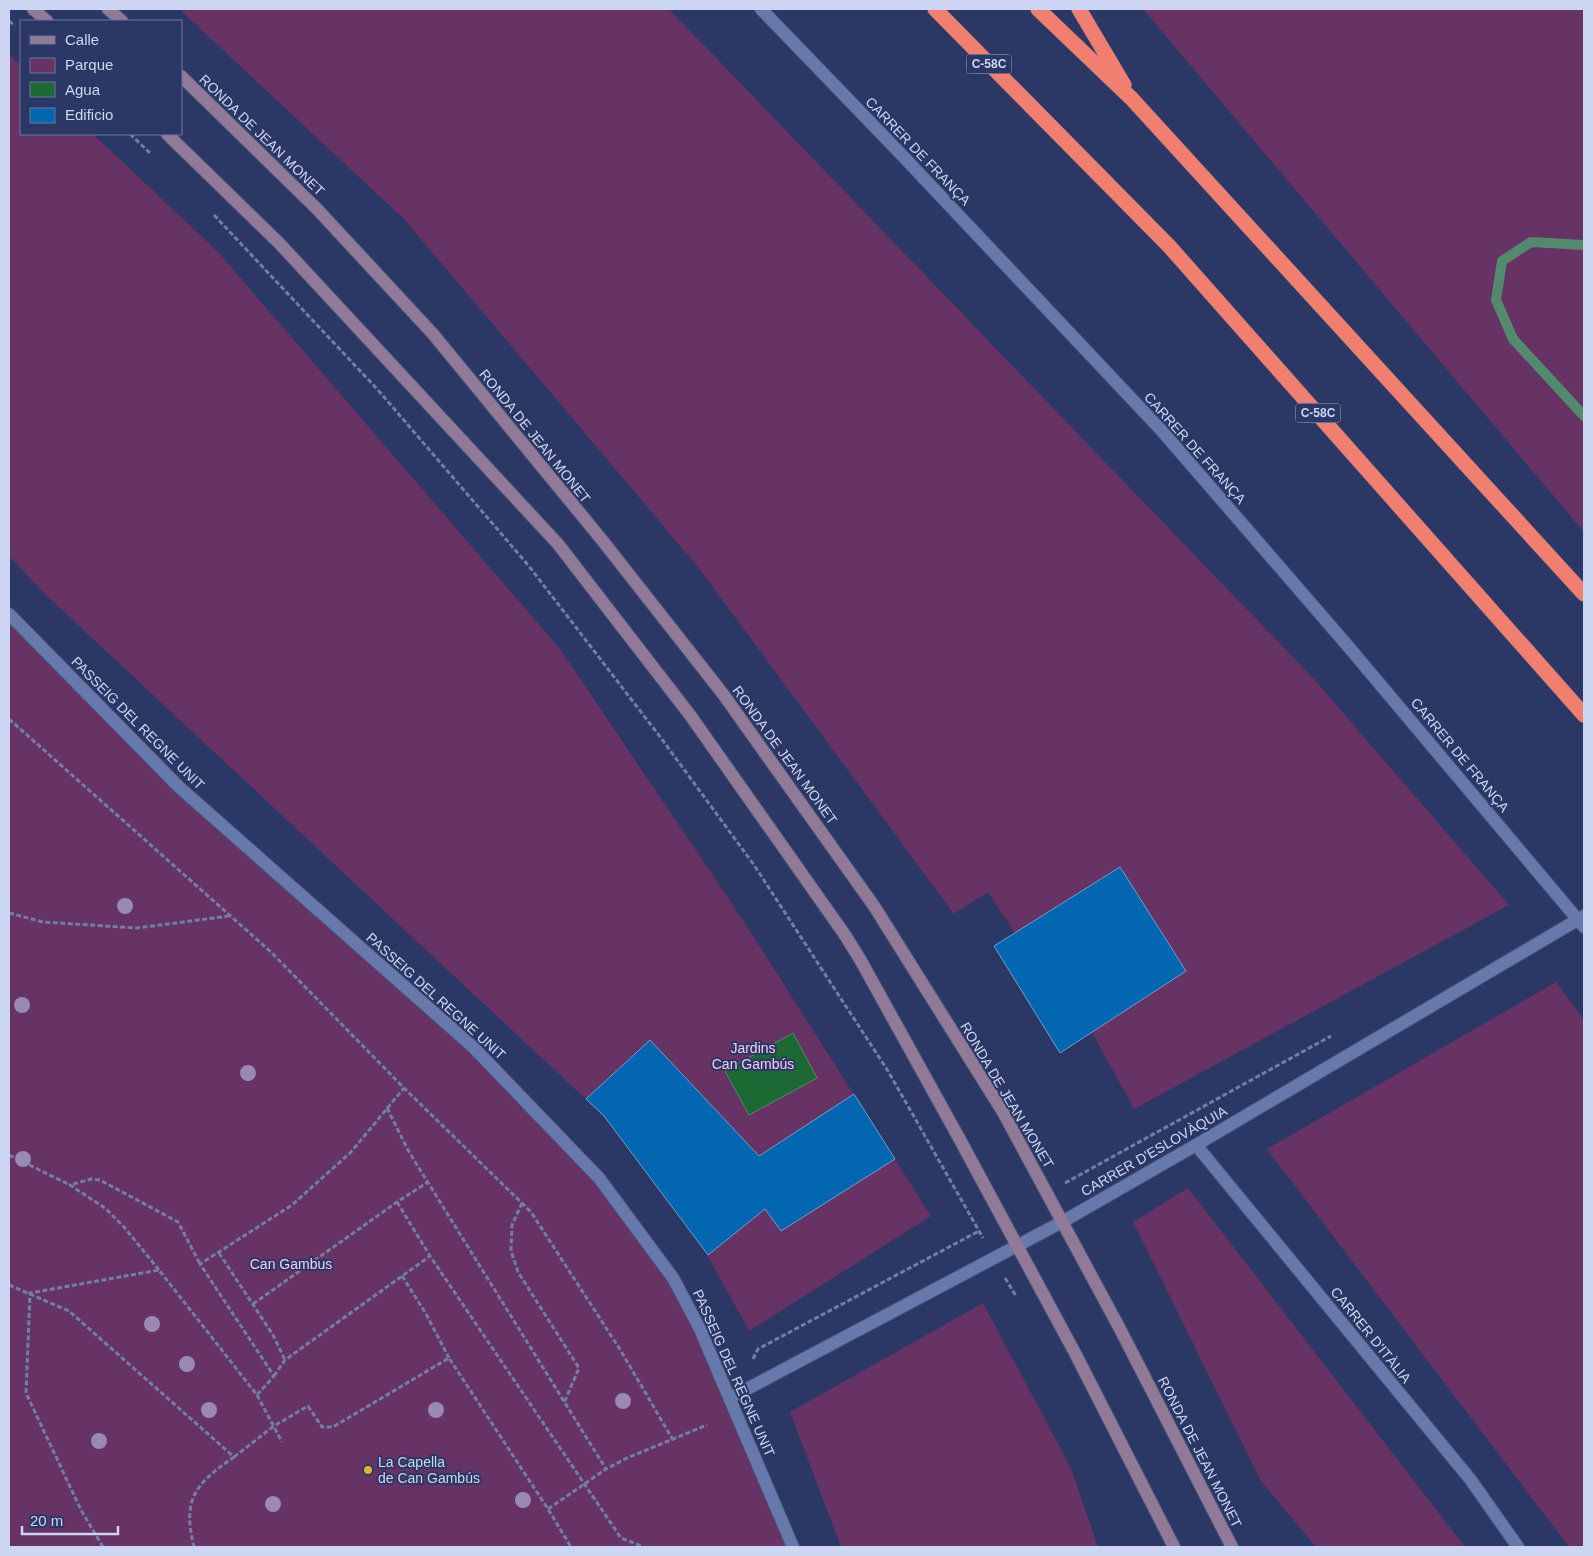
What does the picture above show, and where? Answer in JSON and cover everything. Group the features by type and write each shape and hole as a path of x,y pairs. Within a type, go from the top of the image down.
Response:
{"highway":[{"name":"C-58C","path":"935,9 1169,246 1584,715"},
{"path":"1038,9 1132,99 1584,594"},
{"path":"1080,9 1132,99"}],"street":[{"path":"33,9 46,20"},
{"path":"108,9 121,20"},
{"name":"CARRER DE FRANÇA","path":"761,9 899,152 1162,431 1347,644 1582,921"},
{"name":"RONDA DE JEAN MONET","path":"182,77 317,209 433,334 602,540 723,694 874,906 1003,1112 1120,1329 1232,1547"},
{"path":"168,135 280,244 558,544 690,715 845,935 959,1138 1075,1353 1174,1547"},
{"name":"PASSEIG DEL REGNE UNIT","path":"9,614 179,787 473,1047 599,1178 673,1278 699,1327 793,1547"},
{"name":"CARRER D'ESLOVÀQUIA","path":"730,1398 1062,1222 1582,921"},
{"name":"CARRER D'ITÀLIA","path":"1196,1145 1470,1479 1518,1547"}],"path":[{"path":"131,135 152,154"},
{"path":"208,208 384,397 528,565 661,738 754,865 888,1071 1017,1299"},
{"path":"9,719 271,952 404,1088 522,1203 530,1212 621,1350 673,1440"},
{"path":"9,914 43,922 137,928 230,916"},
{"path":"1047,1193 1335,1034"},
{"path":"200,1264 292,1205 351,1152 404,1088"},
{"path":"386,1108 409,1152 606,1469"},
{"path":"9,1154 70,1185 105,1208 124,1227 257,1395 282,1442"},
{"path":"70,1185 91,1179 100,1180 178,1222 200,1264 274,1376"},
{"path":"253,1304 428,1182"},
{"path":"397,1202 430,1256 620,1538 644,1547"},
{"path":"522,1203 512,1225 511,1251 518,1272 579,1368 564,1402"},
{"path":"730,1398 758,1349 1002,1218"},
{"path":"219,1253 273,1334 285,1360"},
{"path":"257,1395 285,1360 430,1256"},
{"path":"30,1293 159,1270"},
{"path":"402,1276 425,1312 449,1358 571,1547"},
{"path":"9,1285 68,1311 234,1457"},
{"path":"30,1293 26,1394 81,1510 103,1547"},
{"path":"194,1547 190,1530 190,1509 196,1488 221,1466 274,1426 308,1406 322,1427 332,1427 449,1358"},
{"path":"548,1509 606,1469 627,1458 707,1425"}],"green space":[{"path":"179,9 669,9 1313,678 1509,905 1134,1109 1092,1032 1186,971 1120,867 1015,933 988,892 954,914 698,567 404,219"},
{"path":"1143,9 1584,9 1584,532"},
{"path":"9,54 20,65 20,135 94,135 219,253 560,649 741,917 931,1216 749,1331 701,1243 604,1116 47,596 9,556"},
{"name":"Can Gambus","path":"9,614 179,787 473,1047 599,1178 673,1278 793,1547 9,1547"},
{"path":"1556,982 1584,1020 1584,1547 1569,1547 1267,1149"},
{"path":"1188,1188 1465,1547 1316,1547 1261,1481 1133,1222"},
{"path":"983,1303 1071,1468 1098,1547 841,1547 790,1412"}],"water":[{"path":"793,1033 817,1078 749,1115 725,1071"}],"building":[{"path":"1120,867 1186,971 1060,1053 994,946"},
{"name":"Jardins Can Gambús","path":"650,1040 759,1156 854,1094 895,1159 781,1231 765,1209 708,1255 604,1116 586,1099"}],"waterway":[{"path":"1584,245 1531,242 1502,261 1496,300 1513,339 1584,416"}],"place":[{"name":"La Capella de Can Gambús","path":"368,1470"}]}
